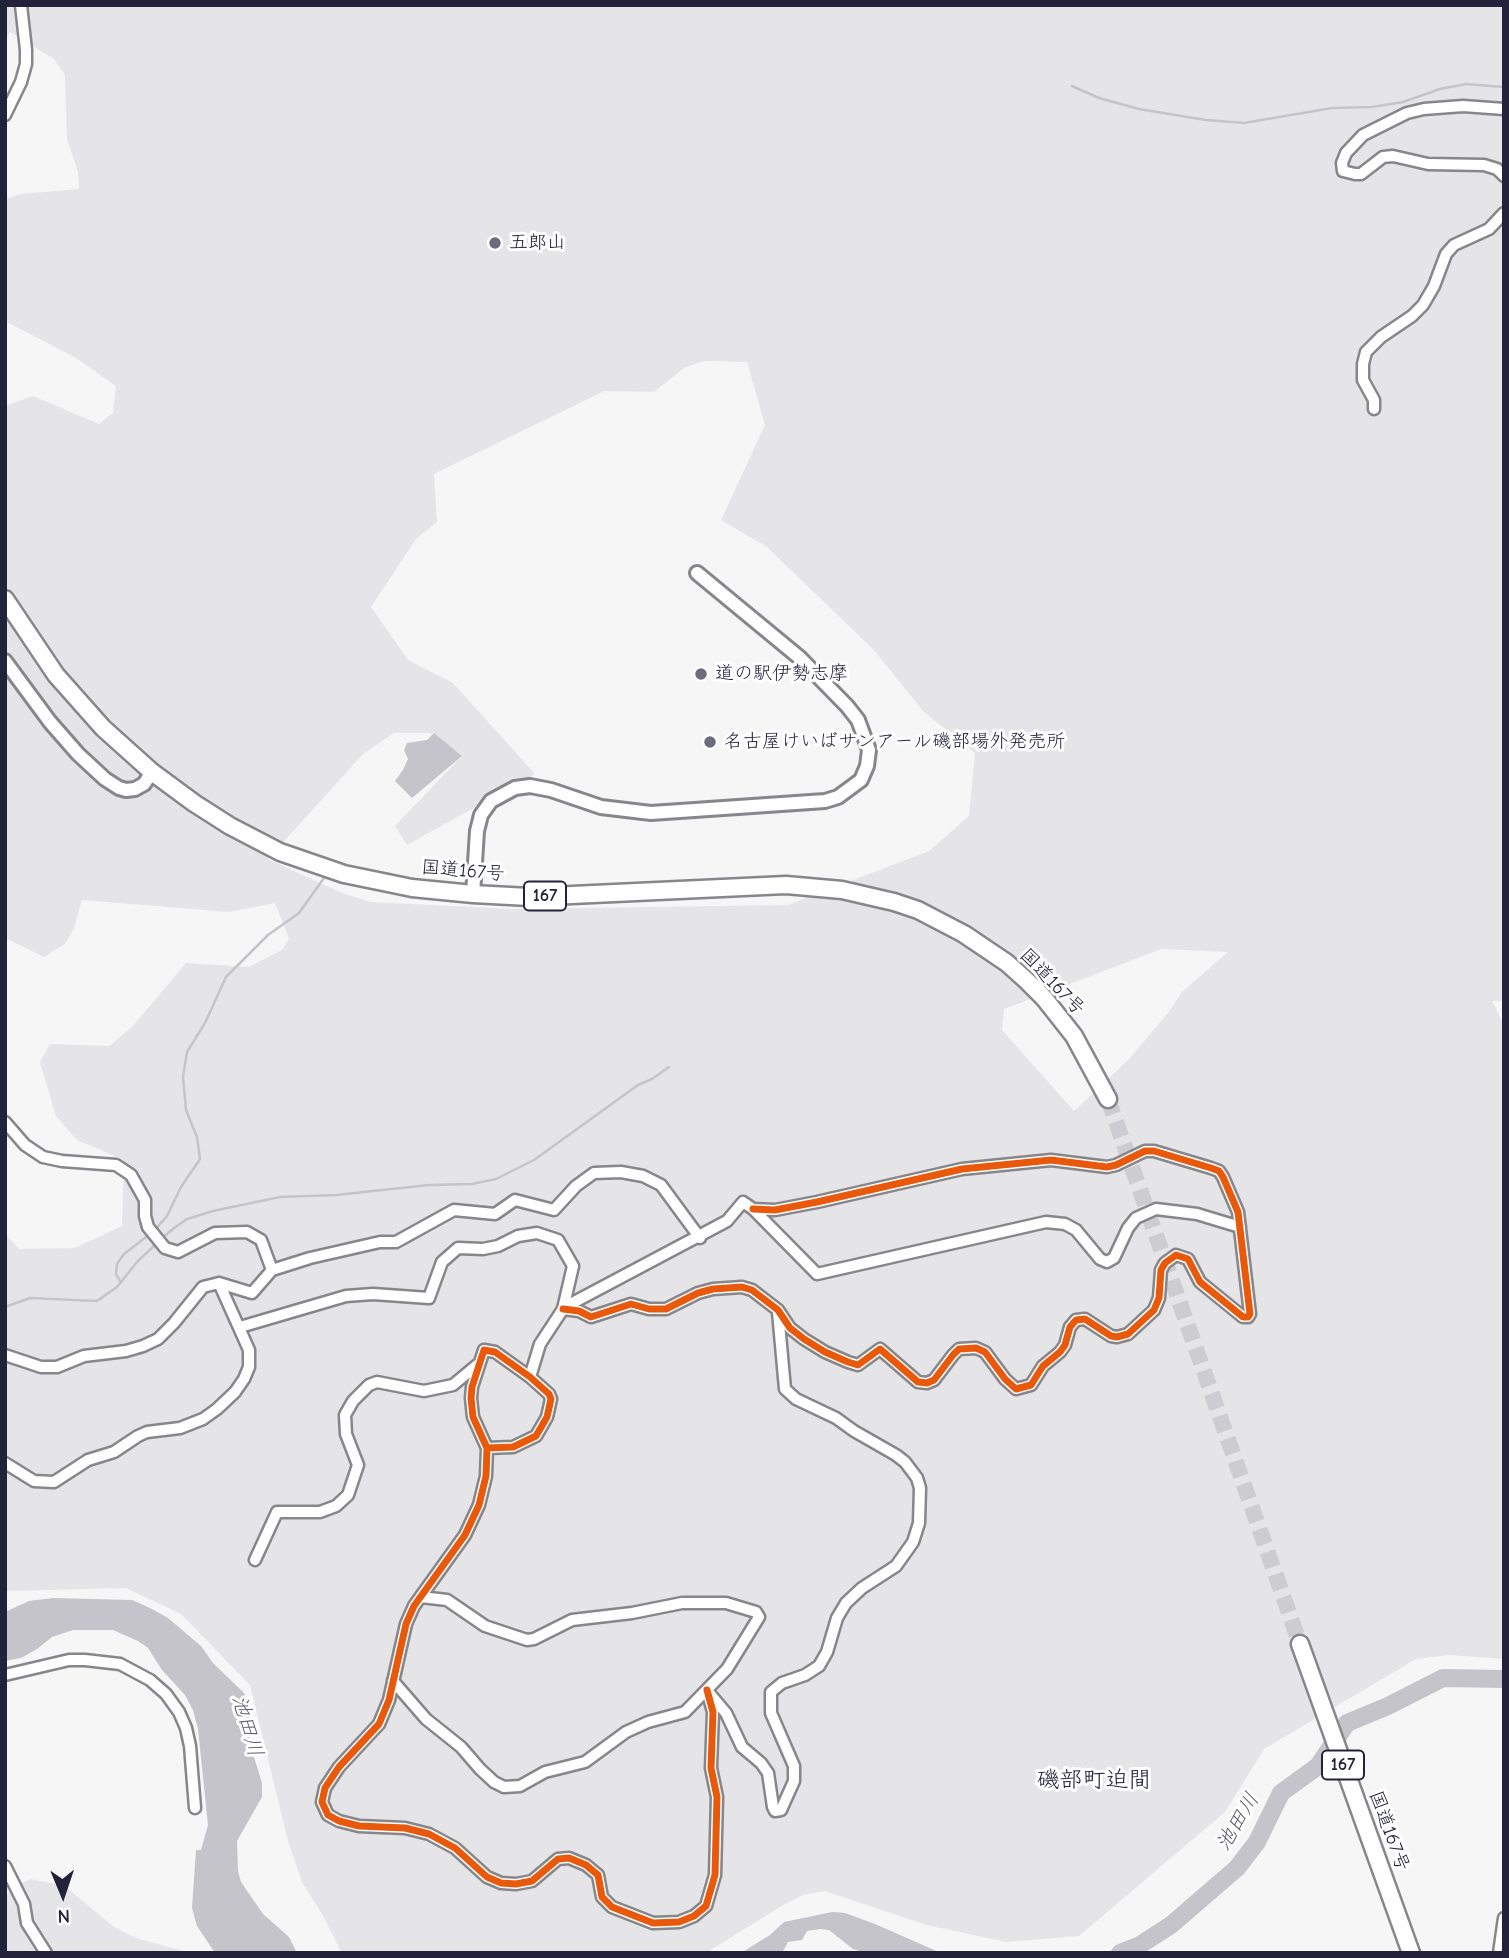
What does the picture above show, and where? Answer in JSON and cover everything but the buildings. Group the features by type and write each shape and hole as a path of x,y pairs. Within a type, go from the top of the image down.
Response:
{"highway":[{"name":"国道167号","path":"5,599 56,675 103,728 152,772 212,815 280,852 345,874 412,888 474,894 529,897 805,886 842,890 894,902 964,933 1027,981 1074,1036 1108,1099"},
{"name":"国道167号","path":"1303,1651 1411,1953"}],"street":[{"path":"5,115 21,82 26,64 21,5"},
{"path":"1504,109 1463,106 1407,113 1363,135 1346,153 1342,163 1343,171 1361,174 1383,157 1393,156 1428,164 1483,165 1497,169 1504,176"},
{"path":"1374,409 1374,400 1363,380 1366,352 1423,305 1434,286 1446,254 1454,245 1489,229 1504,213"},
{"path":"474,894 477,831 481,815 491,802 514,788 530,786 551,790 601,807 651,813 825,800 838,797 861,780 867,766 869,750 858,720 847,706 800,658 697,573"},
{"path":"5,661 50,722 78,754 106,779 119,788 135,789 144,784 152,772"},
{"path":"5,1122 25,1145 43,1157 116,1165 131,1175 145,1200 148,1227 165,1248 178,1252 215,1233 247,1232 261,1240 272,1270"},
{"path":"563,1309 579,1311 591,1317 631,1304 649,1309 666,1309 698,1293 742,1287 752,1290 778,1310 790,1328 803,1339 848,1362 858,1365 880,1349 918,1381 927,1383 934,1380 959,1349 976,1348 993,1360 1013,1387 1021,1389 1031,1385 1043,1366 1063,1349 1070,1327 1076,1320 1085,1319 1111,1336 1128,1334 1154,1310 1159,1298 1161,1270 1165,1262 1175,1255 1185,1256 1200,1282 1243,1317 1248,1317 1250,1309 1238,1212 1223,1177 1219,1171 1154,1151 1145,1151 1116,1166 1107,1167 1051,1160 961,1169 817,1202 775,1210 753,1209"},
{"path":"5,1355 41,1367 57,1367 84,1356 143,1346 158,1339 203,1287 219,1283 252,1293 272,1270 330,1253 380,1242 396,1242 454,1210 495,1214 515,1200 554,1210 576,1186 594,1173 621,1172 643,1176 661,1185 700,1238"},
{"path":"563,1309 727,1222 743,1202 817,1274 1046,1222 1065,1224 1076,1230 1100,1259 1107,1262 1114,1258 1132,1222 1143,1213 1156,1209 1197,1214 1240,1227"},
{"path":"240,1327 346,1296 373,1294 429,1298 442,1262 458,1248 483,1249 498,1246 518,1236 537,1233 558,1240 573,1266 563,1309 540,1345 530,1377"},
{"path":"5,1463 34,1481 54,1482 88,1460 114,1452 147,1432 180,1427 203,1419 234,1392 244,1380 248,1367 249,1350 219,1283"},
{"path":"707,1690 726,1713 742,1747 761,1763 768,1773 773,1807 779,1812 794,1781 794,1766 771,1713 771,1692 782,1683 805,1675 818,1666 827,1652 837,1618 846,1603 862,1588 888,1573 903,1558 913,1542 919,1523 920,1488 917,1478 905,1462 836,1418 796,1399 785,1389 778,1310"},
{"path":"487,1448 513,1447 536,1436 547,1417 551,1399 530,1377 495,1353 484,1350 472,1387 473,1417 487,1448 483,1492 471,1524 421,1597 406,1624 389,1700 379,1724 325,1788 322,1802 328,1815 359,1826 405,1828 429,1834 455,1849 487,1877 501,1883 533,1881 558,1859 569,1858 586,1865 598,1875 602,1897 608,1905 643,1921 662,1924 679,1922 702,1911 713,1887 717,1797 711,1768 713,1712 707,1690"},
{"path":"255,1560 277,1512 320,1512 336,1506 348,1495 358,1465 346,1434 345,1415 353,1401 369,1385 377,1382 424,1391 453,1385 478,1365"},
{"path":"393,1681 426,1719 461,1747 480,1769 504,1787 520,1786 545,1772 585,1762 626,1732 648,1722 685,1712 727,1668 759,1617 756,1612 726,1603 666,1605 632,1613 572,1620 527,1640 485,1626 447,1600 421,1597"},
{"path":"5,1675 69,1660 85,1660 120,1664 150,1680 166,1694 186,1728 195,1808"},
{"path":"6,1872 24,1904 27,1923 46,1953"},
{"path":"1499,1953 1504,1918"}],"shaded area":[{"path":"5,5 1504,5 1504,1001 1492,1001 1504,1025 1504,1659 1449,1655 1416,1659 1264,1749 1225,1812 1079,1936 1006,1942 927,1925 825,1891 803,1895 783,1905 706,1953 342,1953 302,1882 288,1841 250,1685 181,1614 126,1588 5,1591 5,1234 19,1249 75,1248 122,1226 124,1160 77,1140 56,1116 40,1062 50,1044 109,1046 132,1027 186,963 249,967 282,950 289,939 275,903 229,912 82,900 74,928 65,944 44,957 5,938 5,406 33,396 99,424 113,413 116,386 76,358 5,321 5,199 21,194 79,189 78,172 67,139 65,75 54,59 10,32 5,42","holes":["704,361 747,362 765,425 721,520 767,547 874,650 923,711 975,753 969,816 929,851 788,905 512,909 370,902 342,893 268,859 363,754 394,733 434,733 462,756 395,826 407,845 535,774 453,683 408,660 371,607 416,539 437,522 434,474 604,391 654,392 684,368","1162,949 1228,952 1182,992 1129,1059 1074,1111 1002,1030 1004,1009"]},
{"path":"31,1879 65,1886 114,1927 136,1938 190,1953 5,1953 5,1896"}],"water":[{"path":"434,733 462,756 412,798 395,781 408,759 404,750 407,743 427,740"},
{"path":"53,1598 132,1600 150,1608 168,1618 201,1646 213,1663 244,1693 251,1709 249,1741 262,1783 262,1797 237,1841 238,1871 241,1882 263,1914 289,1937 297,1953 215,1953 197,1926 192,1908 196,1850 201,1850 208,1825 198,1729 193,1710 185,1695 162,1670 148,1648 113,1630 73,1630 52,1637 21,1658 5,1661 5,1612 29,1601"},
{"path":"832,1912 845,1913 875,1924 941,1953 862,1952 853,1949 829,1930 820,1929 807,1931 802,1940 788,1942 782,1953 741,1953 770,1935 784,1922"}],"waterway":[{"path":"1072,86 1099,98 1139,109 1244,123 1332,108 1372,107 1403,102 1440,89 1466,84 1504,87"},
{"path":"155,1230 167,1216 181,1187 200,1159 197,1137 186,1110 183,1077 187,1052 205,1023 226,977 268,935 299,913 324,878"},
{"path":"161,1239 187,1219 280,1197 472,1184 496,1179 534,1160 638,1085 669,1067"},
{"path":"120,1281 116,1274 117,1264 124,1254 150,1234"},
{"path":"5,1307 30,1298 97,1301 117,1287 156,1244"},
{"name":"池田川","path":"1120,1953 1140,1945 1171,1925 1237,1868 1257,1842 1281,1793 1318,1766 1347,1723 1443,1678 1504,1679"}],"tunnel":[{"path":"1108,1099 1300,1644"}],"cycle path":[{"path":"563,1309 579,1311 591,1317 631,1304 649,1309 666,1309 698,1293 742,1287 752,1290 778,1310 790,1328 804,1339 848,1362 858,1365 880,1349 918,1382 927,1383 934,1380 959,1349 976,1348 985,1352 1016,1389 1031,1385 1043,1366 1060,1352 1070,1327 1076,1320 1085,1319 1111,1336 1128,1334 1154,1310 1159,1298 1161,1270 1165,1263 1176,1255 1188,1259 1200,1282 1243,1317 1250,1314 1238,1212 1223,1177 1219,1171 1154,1151 1145,1151 1107,1167 1051,1160 962,1169 817,1202 775,1210 753,1209"},
{"path":"487,1448 513,1447 536,1436 547,1417 551,1399 530,1377 495,1352 484,1350 471,1398 473,1417 487,1448 486,1476 479,1505 465,1535 414,1606 406,1624 389,1700 379,1724 339,1767 325,1788 322,1802 328,1815 359,1826 405,1828 429,1834 455,1848 487,1877 501,1883 532,1881 558,1859 569,1858 586,1865 598,1875 602,1897 612,1907 653,1923 679,1922 694,1916 706,1906 715,1875 717,1797 711,1768 713,1712 707,1690"}],"place":[{"name":"五郎山","path":"495,243"},
{"name":"道の駅伊勢志摩","path":"701,674"},
{"name":"名古屋けいばサンアール磯部場外発売所","path":"710,742"}],"district":[{"name":"磯部町迫間","path":"1094,1780"}]}
